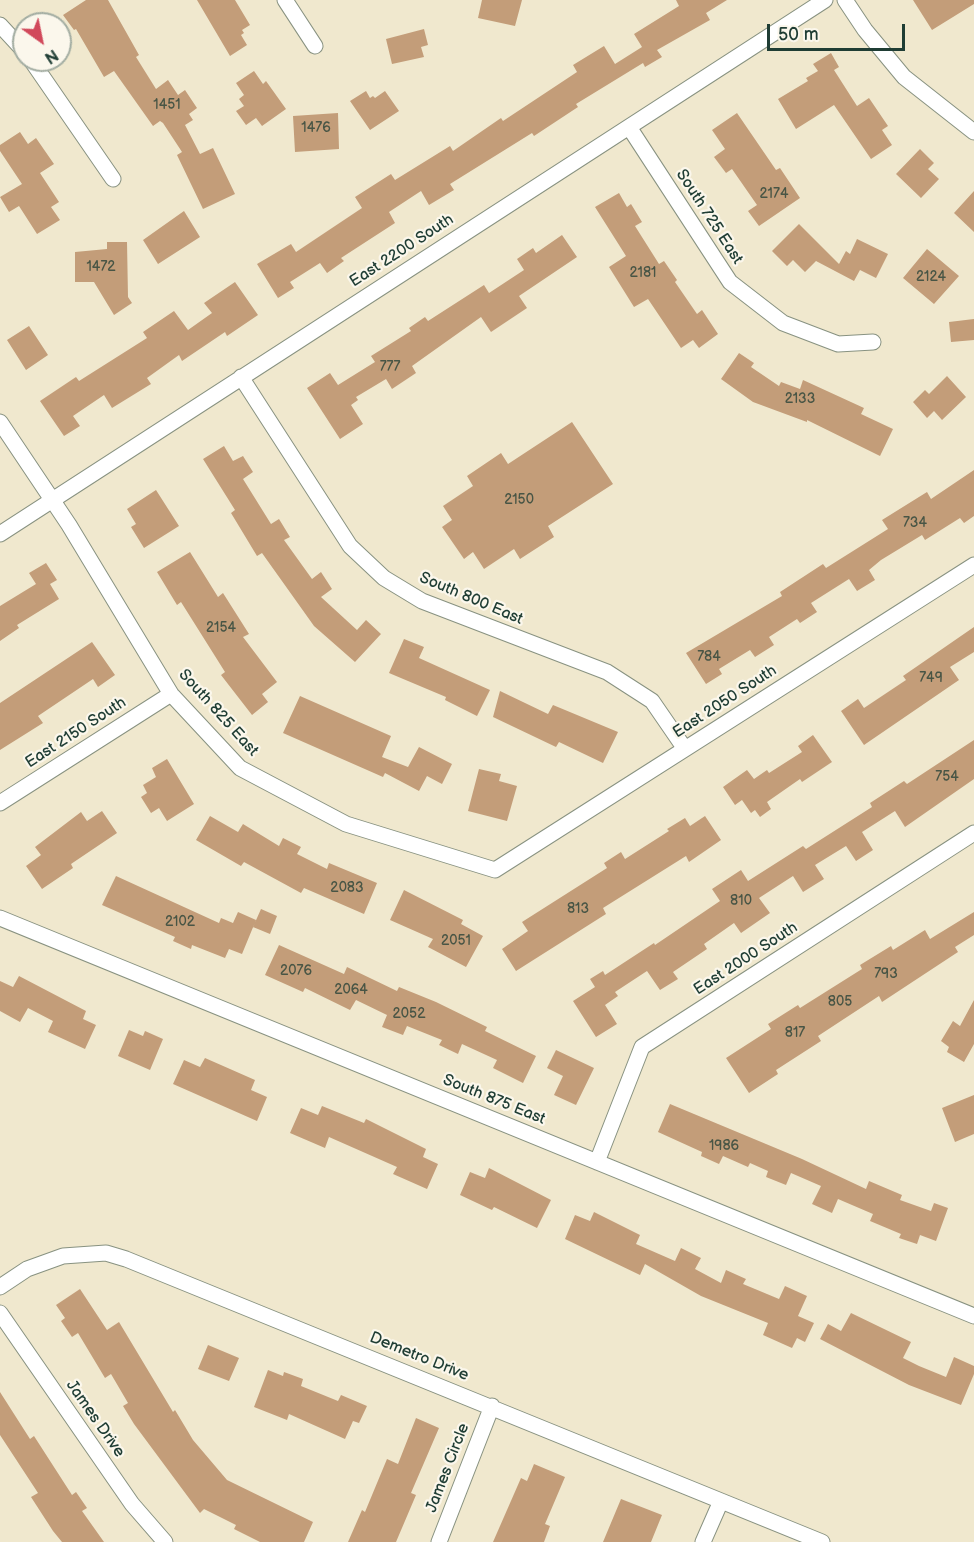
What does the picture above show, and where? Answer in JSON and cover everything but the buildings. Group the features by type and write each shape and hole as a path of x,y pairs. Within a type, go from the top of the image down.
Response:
{"street":[{"path":"285,0 315,46"},
{"name":"East 2200 South","path":"0,534 825,0"},
{"path":"845,0 865,30 904,77 974,132"},
{"path":"0,25 12,38"},
{"path":"39,72 113,179"},
{"name":"South 725 East","path":"629,127 730,282 783,323 838,344 873,342"},
{"name":"South 800 East","path":"241,377 350,546 384,578 422,602 607,672 652,701 685,749"},
{"name":"South 825 East","path":"0,422 52,500 171,694 240,768 346,824 495,870"},
{"name":"East 2050 South","path":"495,870 974,565"},
{"name":"East 2150 South","path":"0,803 171,694"},
{"name":"East 2000 South","path":"597,1162 642,1047 974,833"},
{"name":"South 875 East","path":"0,918 974,1316"},
{"name":"Demetro Drive","path":"0,1287 27,1269 63,1256 106,1253 144,1265 822,1542"},
{"name":"James Drive","path":"0,1313 132,1504 165,1542"},
{"name":"James Circle","path":"439,1542 492,1406"},
{"path":"703,1542 721,1501"}]}
